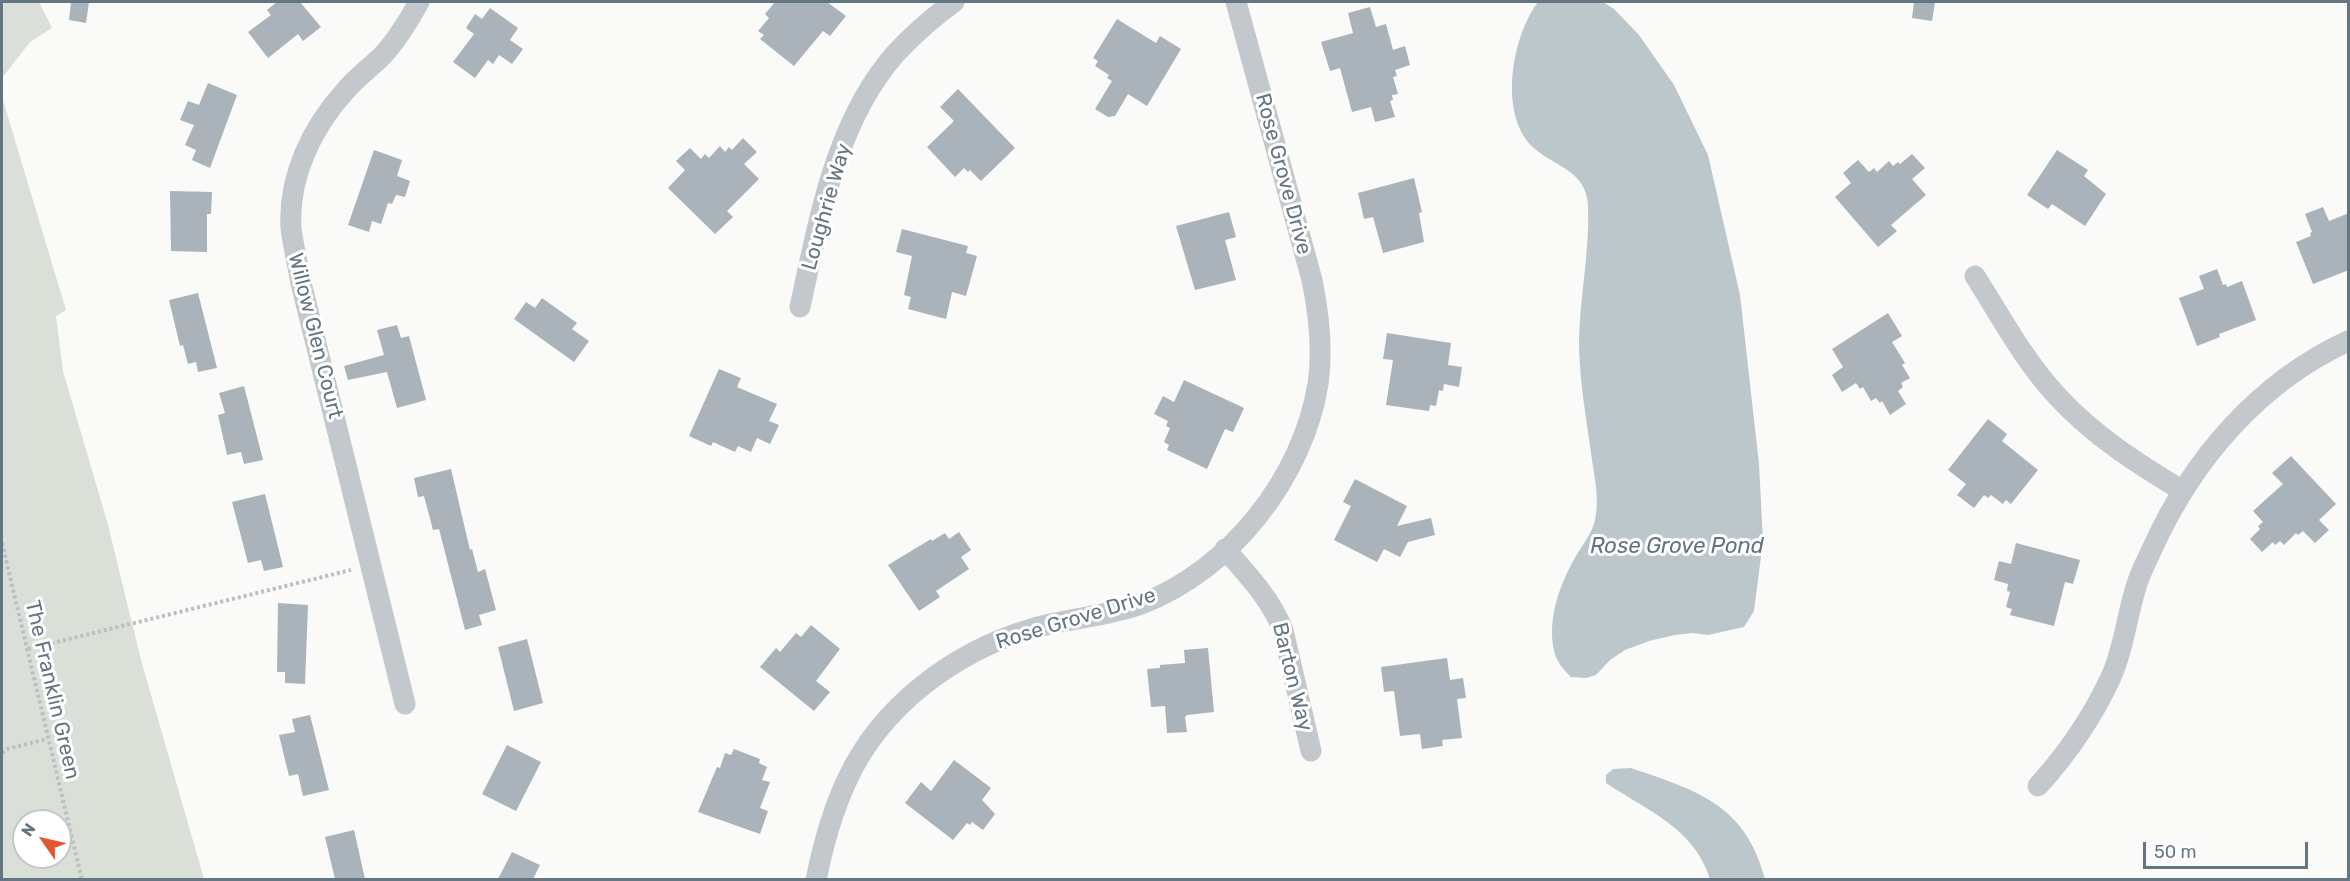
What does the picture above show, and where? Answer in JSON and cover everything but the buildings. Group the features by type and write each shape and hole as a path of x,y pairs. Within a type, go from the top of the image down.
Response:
{"street":[{"name":"Willow Glen Court","path":"405,704 301,283 293,241 292,200 298,170 308,144 325,115 346,90 384,53 404,28 419,2"},
{"name":"Loughrie Way","path":"800,307 829,184 860,106 895,54 935,16 954,2"},
{"name":"Rose Grove Drive","path":"816,879 828,828 847,779 893,713 926,684 954,663 1002,639 1061,621 1089,617 1141,604 1166,592 1192,576 1225,549 1256,518 1276,492 1292,465 1303,440 1318,383 1319,317 1312,280 1236,2"},
{"path":"1975,276 2017,342 2057,396 2102,437 2147,470 2183,490"},
{"path":"2038,786 2057,765 2084,726 2111,676 2128,624 2138,581 2165,522 2202,461 2262,398 2300,368 2349,341"},
{"name":"Barton Way","path":"1225,549 1266,598 1283,630 1311,751"}],"path":[{"name":"The Franklin Green","path":"2,543 82,879"},
{"path":"28,649 371,565"},
{"path":"2,753 7,749 47,739"}],"shaded area":[{"path":"2,2 39,2 52,28 30,42 2,78"},
{"path":"2,97 66,310 56,316 63,371 108,525 141,660 204,879 2,879"}],"water":[{"name":"Rose Grove Pond","path":"1538,2 1603,2 1614,9 1639,35 1674,85 1708,155 1740,295 1759,464 1763,541 1754,611 1744,627 1708,635 1693,633 1649,641 1625,650 1610,660 1596,675 1586,678 1571,677 1558,662 1552,639 1552,626 1560,590 1570,567 1592,529 1597,503 1579,354 1588,239 1588,205 1582,184 1569,171 1535,149 1523,135 1516,117 1512,97 1512,76 1516,55 1521,35"},
{"path":"1631,768 1677,784 1716,804 1745,833 1765,879 1710,879 1703,861 1693,846 1668,822 1606,783 1606,775 1613,769"}]}
